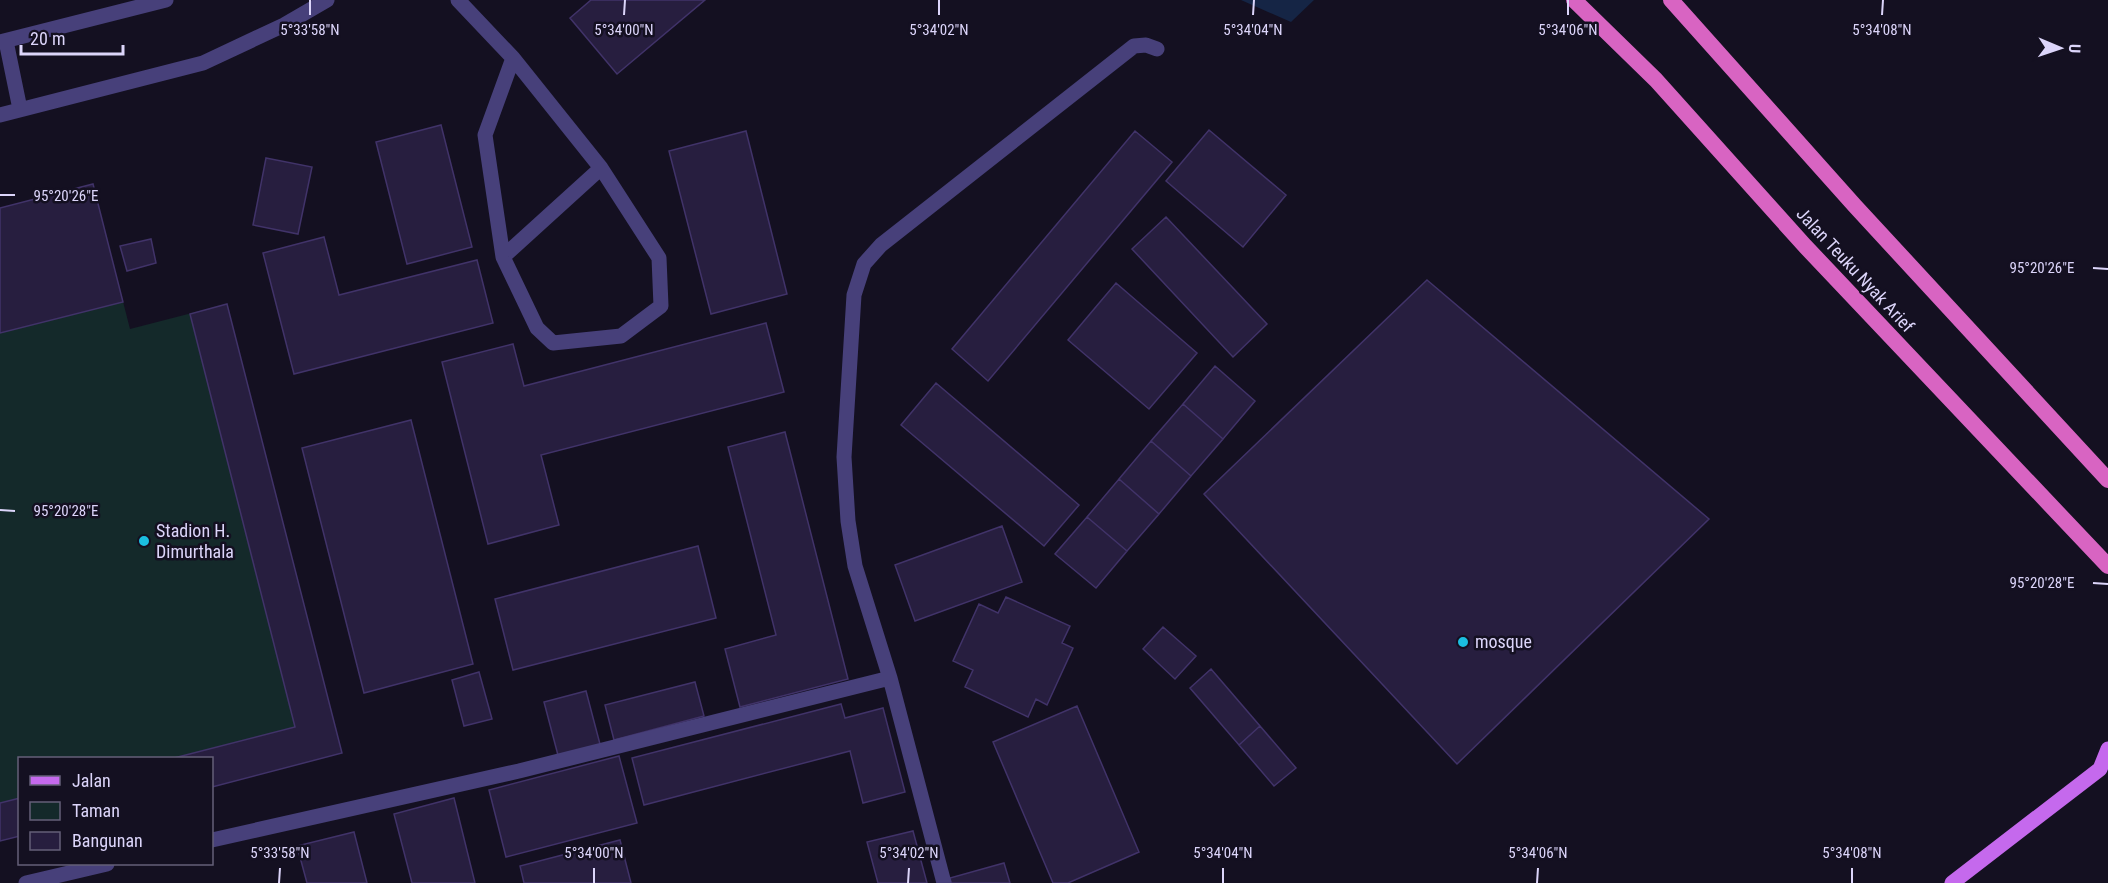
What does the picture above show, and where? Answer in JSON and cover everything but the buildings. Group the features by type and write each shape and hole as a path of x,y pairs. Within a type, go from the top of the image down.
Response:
{"highway":[{"name":"Jalan Teuku Nyak Arief","path":"1574,0 1656,80 1805,246 2108,566"},
{"path":"1671,0 1855,206 2108,480"}],"main road":[{"path":"1952,883 2100,769 2108,749"}],"street":[{"path":"20,109 3,42 166,0"},
{"path":"458,0 513,58 601,168 659,258 661,306 621,336 553,343 537,328 503,257 485,135 513,58"},
{"path":"0,115 203,63 325,1"},
{"path":"944,883 890,678 855,566 846,478 849,354 854,295 864,264 881,245 1134,46 1146,45 1157,49"},
{"path":"503,257 601,168"},
{"path":"213,840 519,771 890,678"},
{"path":"26,883 103,865"}],"green space":[{"name":"Stadion H. Dimurthala","path":"93,184 130,329 227,304 342,753 213,787 213,757 18,757 18,836 0,841 0,208"}],"water":[{"path":"1241,0 1314,0 1291,22"}],"place":[{"name":"Stadion H. Dimurthala","path":"144,541"},
{"name":"mosque","path":"1463,642"}]}
